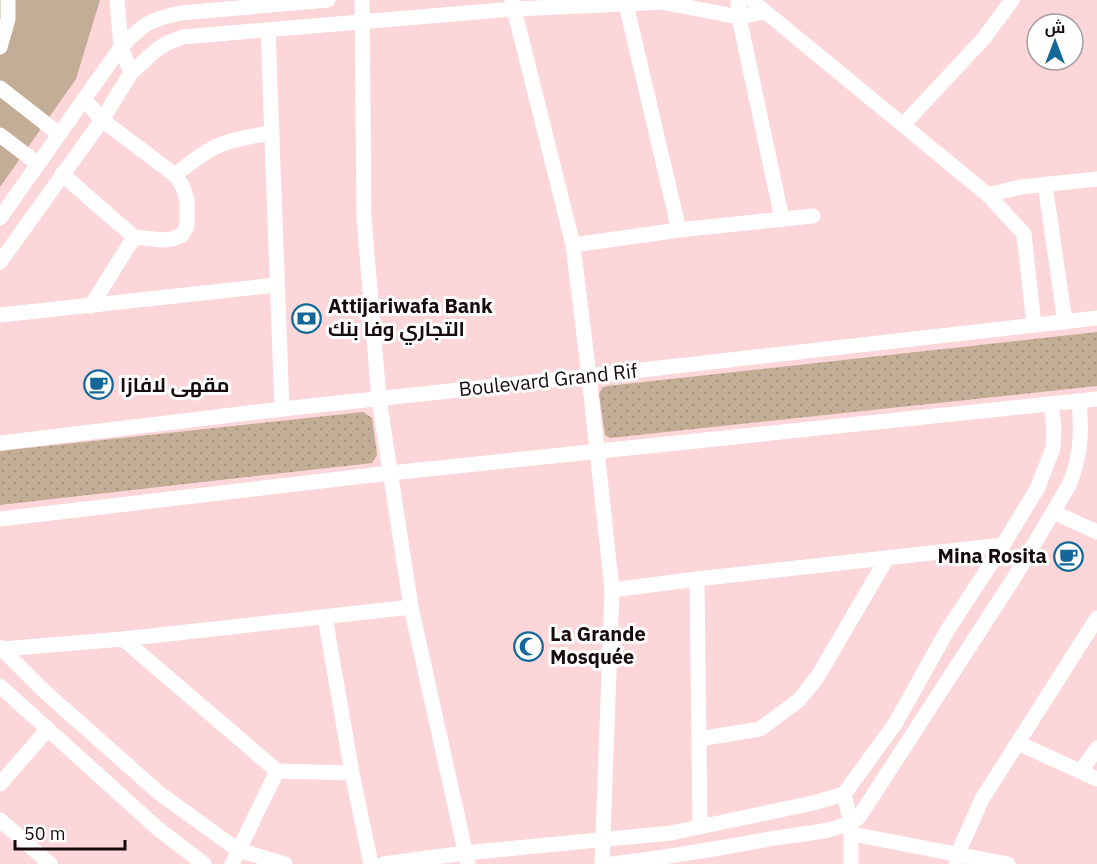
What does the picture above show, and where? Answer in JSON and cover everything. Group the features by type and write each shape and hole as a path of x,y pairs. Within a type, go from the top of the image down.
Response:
{"street":[{"path":"0,47 8,19 8,0"},
{"path":"117,0 121,47 131,73"},
{"path":"0,218 121,47 142,26 159,17 181,13 328,0"},
{"path":"362,0 364,218 380,399 411,607 466,859"},
{"path":"738,0 782,219"},
{"path":"903,125 984,38 1012,0"},
{"path":"0,262 102,120 131,73 155,51 183,37 362,22 513,4 661,2 740,17 757,4 988,195 1013,220 1024,234 1034,325"},
{"path":"513,4 573,245 590,376 612,590 602,864"},
{"path":"626,4 679,230"},
{"path":"268,30 282,408"},
{"path":"0,88 59,134"},
{"path":"62,174 134,237 172,239 182,235 187,226 187,200 182,185 175,175 102,120 84,99"},
{"path":"175,175 218,144 237,138 272,133"},
{"path":"0,135 38,164"},
{"path":"988,195 1045,184 1097,179"},
{"path":"1045,184 1065,322"},
{"path":"573,245 679,230 813,216"},
{"path":"91,306 134,237"},
{"path":"0,315 276,285"},
{"name":"Boulevard Grand Rif","path":"0,443 282,408 590,376 1097,318"},
{"path":"0,519 597,450 1097,399"},
{"path":"852,829 1055,513 1076,469 1081,448 1082,426 1079,401"},
{"path":"383,864 466,859 671,833 813,803 844,794 895,724 947,631 1038,487 1053,448 1054,429 1051,404"},
{"path":"1055,513 1097,532"},
{"path":"612,590 1003,545"},
{"path":"699,740 760,729 799,699 818,676 887,558"},
{"path":"697,579 700,827"},
{"path":"1,648 123,639 411,607"},
{"path":"325,616 352,773 371,864"},
{"path":"957,858 982,800 1097,618"},
{"path":"123,639 277,771 352,773"},
{"path":"1,648 44,691 235,857 285,864"},
{"path":"0,686 157,828 204,864"},
{"path":"0,784 47,730"},
{"path":"1018,743 1097,779"},
{"path":"1081,771 1097,748"},
{"path":"235,857 277,771"},
{"path":"844,794 852,829 851,864"},
{"path":"0,820 40,861"},
{"path":"612,864 667,858 819,831 852,829 957,858 1008,864"}],"shaded area":[{"path":"0,0 100,0 76,79 0,187"},
{"path":"1097,332 1097,386 610,438 605,435 599,394 602,388 607,386"},
{"path":"363,412 372,418 377,455 372,463 0,505 0,451"}],"place":[{"name":"Attijariwafa Bank التجاري وفا بنك","path":"307,318"},
{"name":"مقهى لافازا","path":"99,385"},
{"name":"Mina Rosita","path":"1068,556"},
{"name":"La Grande Mosquée","path":"529,646"}]}
